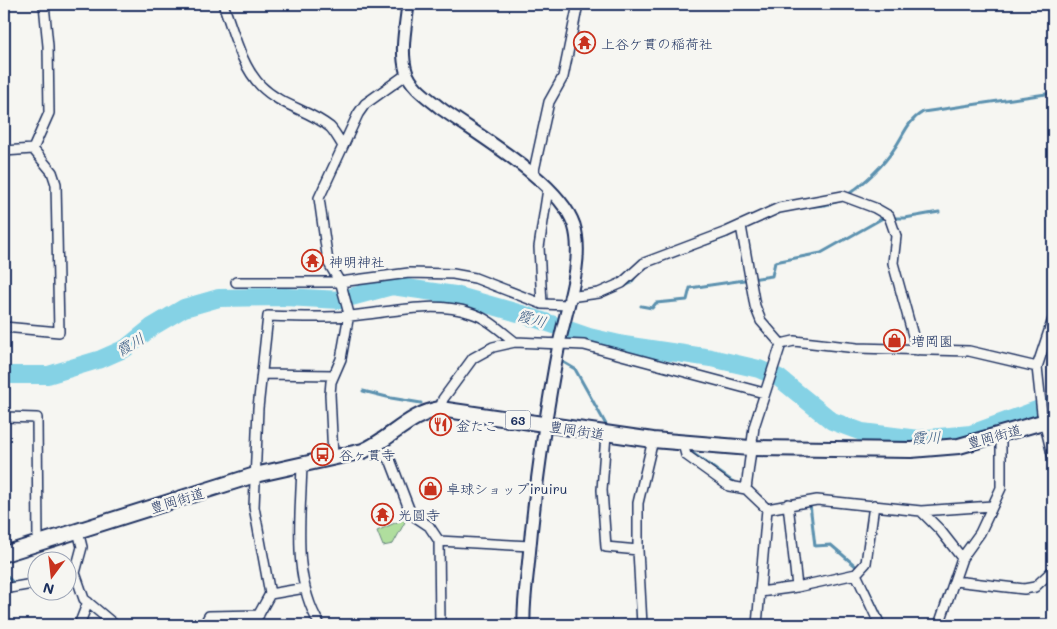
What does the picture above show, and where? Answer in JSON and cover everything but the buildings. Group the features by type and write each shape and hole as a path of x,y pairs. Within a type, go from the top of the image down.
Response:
{"main road":[{"name":"豊岡街道","path":"4,554 255,475 302,463 333,458 375,446 422,413 440,409 683,444 750,448 911,450 960,446 1001,435 1047,418"}],"street":[{"path":"33,149 49,112 48,46 44,4"},
{"path":"223,4 249,70 261,86 280,101 317,118 332,129 343,146"},
{"path":"408,4 404,50 407,74 422,94 533,175 548,189 564,205 574,225 577,238 577,261 567,305 546,425 530,546 524,625"},
{"path":"533,175 549,102 563,77 578,4"},
{"path":"333,458 330,394 334,375 341,359 348,315 341,283 328,262 326,254 319,198 358,114 365,104 407,74"},
{"path":"4,152 33,149"},
{"path":"4,327 59,332 56,184 52,172 33,149"},
{"path":"542,304 539,246 548,189"},
{"path":"236,282 341,283 409,273 453,274 476,278 542,304 567,305 622,283 644,263 741,226 778,208 843,196 875,208 889,216 896,236 893,263 917,350"},
{"path":"741,226 755,306 761,321 780,344 778,357 764,393 754,427 746,489"},
{"path":"254,625 270,594 254,507 262,374 268,316 348,315 413,308 452,308 472,313 488,321 516,342"},
{"path":"1053,319 1038,366 1038,386 1047,418 1053,458"},
{"path":"780,344 794,341 857,348 968,350 1038,366"},
{"path":"440,409 443,400 473,358 493,348 516,342 584,345 764,393"},
{"path":"262,374 334,375"},
{"path":"4,417 38,418 38,543"},
{"path":"606,434 602,490 606,547 638,550"},
{"path":"938,625 962,558 980,533 1001,488 1001,435"},
{"path":"642,625 638,550 638,503 652,440"},
{"path":"683,444 686,455 730,486 746,489 767,508"},
{"path":"375,446 391,462 411,514 429,526 439,541 440,625"},
{"path":"302,463 300,562 305,588 320,625"},
{"path":"767,508 817,500 921,511 992,506"},
{"path":"788,504 797,587"},
{"path":"760,592 797,587 856,574 866,563 874,506"},
{"path":"757,625 767,508"},
{"path":"921,511 940,530 962,558"},
{"path":"78,530 82,547 78,559"},
{"path":"439,541 530,546"},
{"path":"955,581 1024,589 1035,587 1053,570"},
{"path":"856,574 880,625"},
{"path":"4,589 28,585"},
{"path":"78,588 84,599 115,625"},
{"path":"270,594 305,588"},
{"path":"79,625 88,602"},
{"path":"204,625 209,616 259,615"}],"green space":[{"path":"404,519 405,522 393,544 383,546 377,531"}],"waterway":[{"path":"846,196 878,168 894,149 909,124 923,112 1053,93"},
{"path":"806,207 839,201"},
{"path":"641,306 652,308 656,303 687,300 690,288 772,276 775,262 821,253 883,218 905,218 939,212"},
{"path":"706,244 728,236"},
{"path":"624,286 631,283 636,276"},
{"name":"霞川","path":"4,375 48,375 101,359 126,348 152,327 184,308 219,298 286,297 340,300 392,286 455,295 525,315 589,337 624,345 711,358 759,369 779,378 832,421 862,432 918,439 971,434 1053,404"},
{"path":"563,362 575,369 609,430"},
{"path":"363,391 421,403"},
{"path":"675,448 691,452 736,484"},
{"path":"810,504 815,546 831,545 858,568"},
{"path":"4,574 15,584"},
{"path":"867,587 885,625"}],"place":[{"name":"上谷ケ貫の稲荷社","path":"585,43"},
{"name":"神明神社","path":"313,261"},
{"name":"増岡園","path":"895,340"},
{"name":"金たこ","path":"440,425"},
{"name":"谷ヶ貫寺","path":"323,454"},
{"name":"卓球ショップiruiru","path":"430,488"},
{"name":"光圓寺","path":"382,514"}]}
